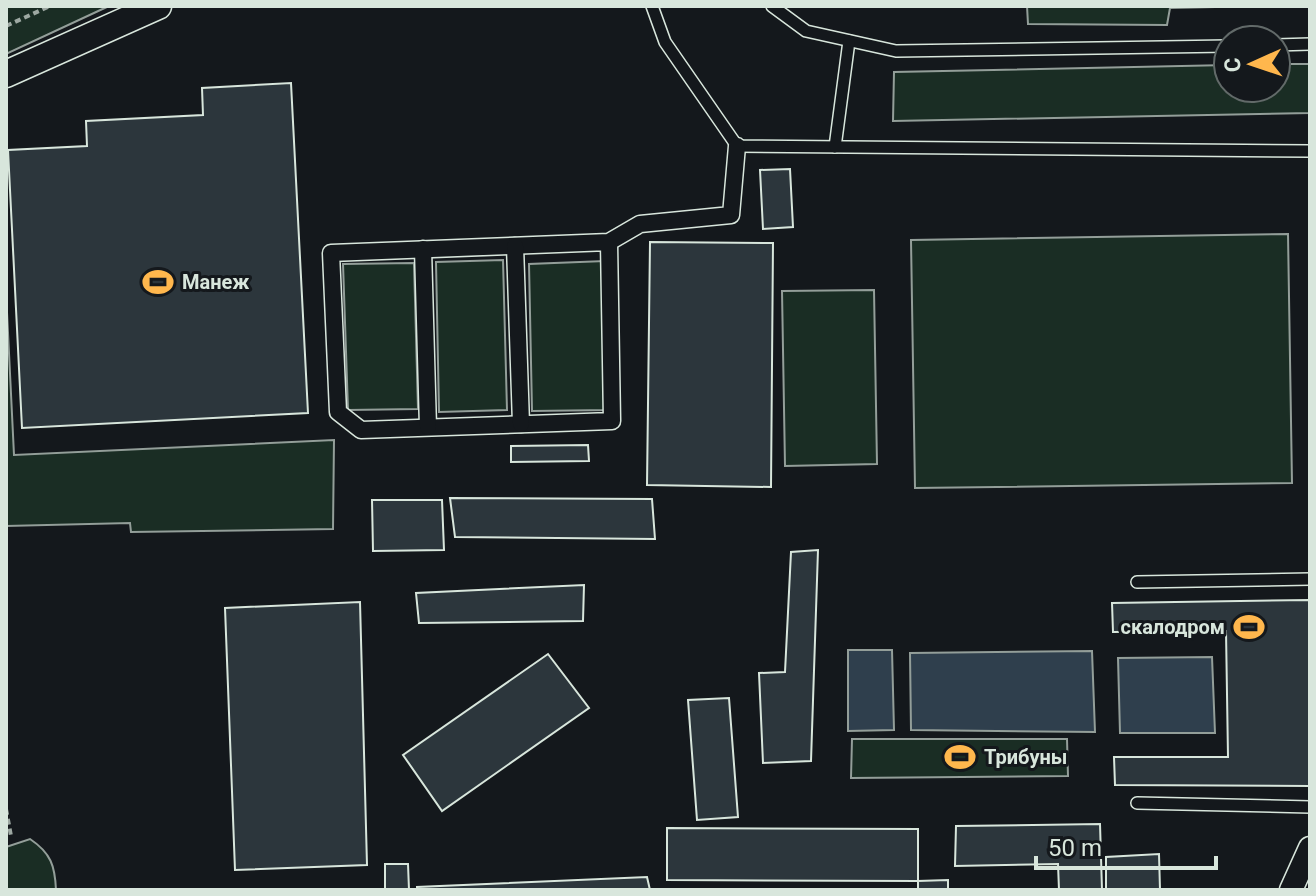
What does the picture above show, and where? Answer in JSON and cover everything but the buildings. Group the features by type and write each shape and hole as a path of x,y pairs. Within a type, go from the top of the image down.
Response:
{"street":[{"path":"6,74 158,6"},
{"path":"609,242 612,421 361,430 338,412 331,253 609,242 640,224 731,215 737,146"},
{"path":"515,246 521,424"},
{"path":"423,249 428,427"},
{"path":"1291,890 1310,848"}],"lane":[{"path":"652,6 665,42 737,146 1310,151"},
{"path":"772,6 806,31 896,51 1212,46"},
{"path":"835,147 849,41"},
{"path":"1137,582 1310,579"},
{"path":"1137,803 1310,807"}],"path":[{"path":"6,26 50,6"},
{"path":"6,809 11,836"}],"green space":[{"path":"6,6 109,6 6,54"},
{"path":"1027,6 1261,6 1170,8 1167,25 1028,24"},
{"path":"1292,64 1310,64 1310,113 893,121 894,72 1212,65 1212,104 1292,104"},
{"path":"1288,234 1292,483 915,488 911,240"},
{"path":"503,260 507,410 439,412 436,262"},
{"path":"605,261 609,410 532,411 529,264"},
{"path":"414,263 418,409 348,410 343,264"},
{"path":"874,290 877,464 785,466 782,291"},
{"path":"6,292 14,455 334,440 333,529 131,532 130,523 6,526"},
{"name":"Трибуны","path":"852,739 1067,739 1068,776 851,778"},
{"path":"30,839 50,861 56,890 6,890 6,847"}],"water":[{"path":"848,650 892,650 894,730 848,731"},
{"path":"1092,651 1095,732 911,730 910,653"},
{"path":"1212,657 1215,733 1120,733 1118,658"}],"place":[{"name":"Манеж","path":"158,282"},
{"name":"скалодром","path":"1249,627"},
{"name":"Трибуны","path":"960,757"}]}
